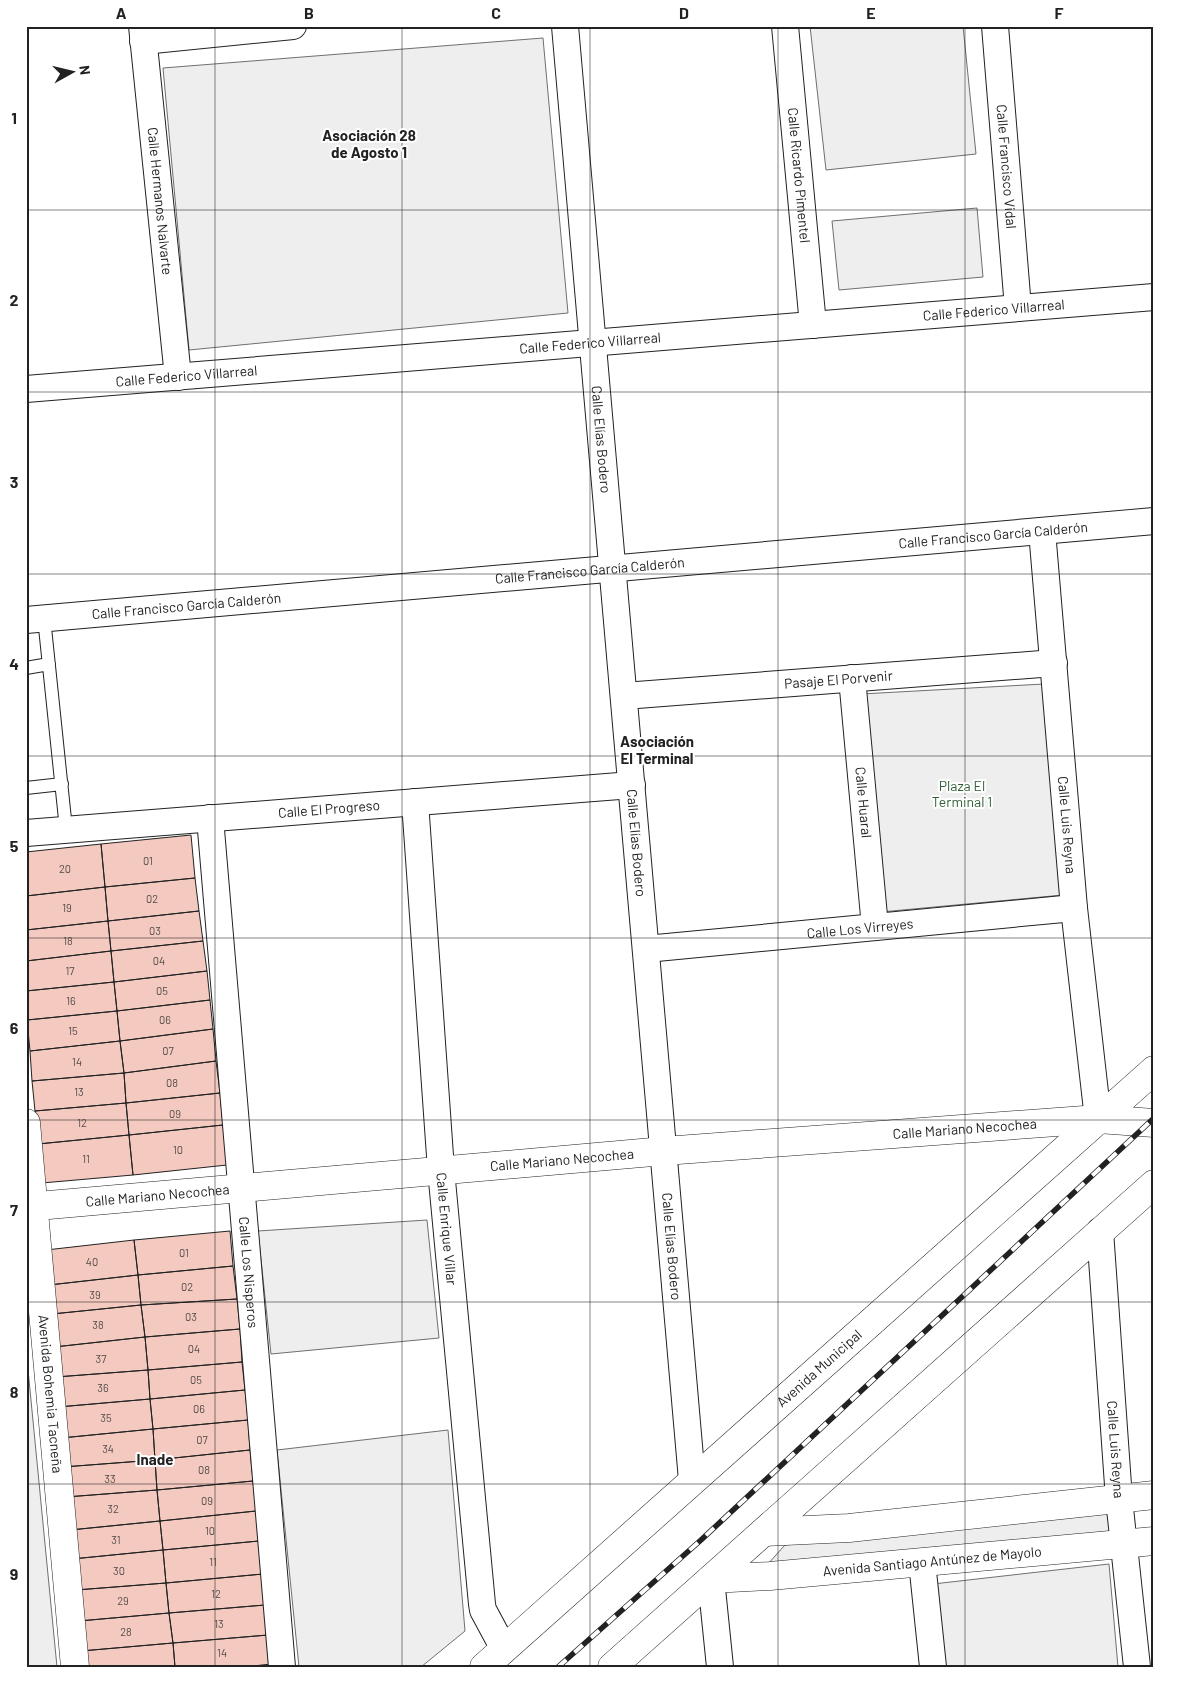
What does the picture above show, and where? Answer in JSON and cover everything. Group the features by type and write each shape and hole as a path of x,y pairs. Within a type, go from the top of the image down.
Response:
{"main road":[{"name":"Avenida Municipal","path":"484,1667 1154,1070"},
{"name":"Calle Mariano Necochea","path":"30,1207 664,1151 1098,1119 1154,1123"},
{"name":"Avenida Bohemia Tacneña","path":"26,1123 30,1207 75,1667"},
{"path":"612,1667 1154,1184"},
{"path":"764,1532 849,1528 1154,1495"},
{"name":"Avenida Santiago Antúnez de Mayolo","path":"711,1579 770,1576 1154,1541"}],"street":[{"path":"143,34 293,26"},
{"name":"Calle Elías Bodero","path":"565,26 692,1480"},
{"name":"Calle Ricardo Pimentel","path":"785,26 813,325"},
{"name":"Calle Francisco Vidal","path":"996,26 1018,308"},
{"name":"Calle Hermanos Nalvarte","path":"143,34 178,377"},
{"name":"Calle Federico Villarreal","path":"26,390 1154,297"},
{"name":"Calle Francisco García Calderón","path":"35,619 1154,521"},
{"name":"Calle Luis Reyna","path":"1042,530 1074,908 1098,1119"},
{"name":"Pasaje El Porvenir","path":"624,696 1054,663"},
{"name":"Calle Huaral","path":"852,678 875,927"},
{"name":"Calle El Progreso","path":"26,832 632,785"},
{"name":"Calle Enrique Villar","path":"415,802 442,1170 482,1604 483,1610 504,1648"},
{"name":"Calle Los Nisperos","path":"210,818 282,1667"},
{"name":"Calle Los Virreyes","path":"646,949 1074,908"},
{"name":"Calle Luis Reyna","path":"1100,1231 1119,1499 1137,1667"},
{"path":"922,1562 933,1667"},
{"path":"711,1579 720,1667"}],"lane":[{"path":"35,619 49,664 66,830"},
{"path":"26,668 49,664"},
{"path":"26,788 62,784"}],"green space":[{"path":"810,26 963,26 976,154 826,170"},
{"path":"543,38 568,313 189,350 163,68"},
{"path":"977,208 983,277 839,290 832,221"},
{"name":"Plaza El Terminal 1","path":"1044,684 1063,895 881,912 861,694"},
{"path":"427,1220 439,1338 271,1354 258,1231"},
{"path":"26,1349 57,1667 28,1667 26,1650"},
{"path":"448,1430 465,1631 421,1667 299,1667 277,1450"},
{"path":"1117,1510 1118,1532 767,1565 785,1545"},
{"path":"1109,1564 1118,1667 941,1667 933,1584"}],"building":[{"path":"191,835 195,878 105,887 101,844"},
{"path":"101,844 105,887 26,896 26,852"},
{"path":"195,878 199,911 108,921 105,887"},
{"path":"105,887 108,921 26,930 26,896"},
{"path":"199,911 203,941 111,951 108,921"},
{"path":"108,921 111,951 26,961 26,930"},
{"path":"203,941 207,971 114,982 111,951"},
{"path":"111,951 114,982 26,991 26,961"},
{"path":"207,971 210,1000 117,1011 114,982"},
{"path":"114,982 117,1011 27,1020 26,991"},
{"path":"210,1000 213,1029 120,1041 117,1011"},
{"path":"117,1011 120,1041 30,1051 27,1020"},
{"path":"213,1029 216,1061 124,1073 120,1041"},
{"path":"120,1041 124,1073 32,1081 30,1051"},
{"path":"216,1061 220,1093 126,1103 124,1073"},
{"path":"124,1073 126,1103 35,1111 32,1081"},
{"path":"220,1093 223,1125 129,1135 126,1103"},
{"path":"126,1103 129,1135 38,1144 35,1111"},
{"path":"223,1125 227,1165 133,1175 129,1135"},
{"path":"129,1135 133,1175 42,1183 38,1144"},
{"path":"230,1231 233,1266 138,1275 134,1240"},
{"path":"134,1240 138,1275 49,1285 46,1250"},
{"path":"233,1266 237,1299 141,1305 138,1275"},
{"path":"138,1275 141,1305 52,1314 49,1285"},
{"path":"237,1299 240,1329 145,1337 141,1305"},
{"path":"141,1305 145,1337 54,1347 52,1314"},
{"path":"240,1329 242,1362 148,1370 145,1337"},
{"path":"145,1337 148,1370 56,1377 54,1347"},
{"path":"242,1362 245,1390 150,1399 148,1370"},
{"path":"148,1370 150,1399 58,1407 56,1377"},
{"path":"245,1390 248,1420 153,1429 150,1399"},
{"path":"150,1399 153,1429 61,1438 58,1407"},
{"path":"248,1420 250,1450 155,1460 153,1429"},
{"path":"153,1429 155,1460 63,1467 61,1438"},
{"path":"250,1450 253,1481 157,1490 155,1460"},
{"path":"155,1460 157,1490 66,1497 63,1467"},
{"path":"253,1481 256,1511 160,1521 157,1490"},
{"path":"157,1490 160,1521 70,1530 66,1497"},
{"path":"256,1511 259,1541 163,1550 160,1521"},
{"path":"160,1521 163,1550 72,1559 70,1530"},
{"path":"259,1541 263,1574 166,1583 163,1550"},
{"path":"163,1550 166,1583 76,1590 72,1559"},
{"path":"263,1574 265,1605 169,1613 166,1583"},
{"path":"166,1583 169,1613 79,1621 76,1590"},
{"path":"265,1605 268,1635 173,1643 169,1613"},
{"path":"169,1613 173,1643 81,1651 79,1621"},
{"path":"268,1635 271,1664 244,1667 175,1667 173,1643"},
{"path":"173,1643 175,1667 82,1667 81,1651"}],"railway":[{"path":"558,1667 701,1540 1154,1118"}],"district":[{"name":"Asociación 28 de Agosto 1","path":"369,144"},
{"name":"Asociación El Terminal","path":"657,750"},
{"name":"Inade","path":"155,1460"}]}
